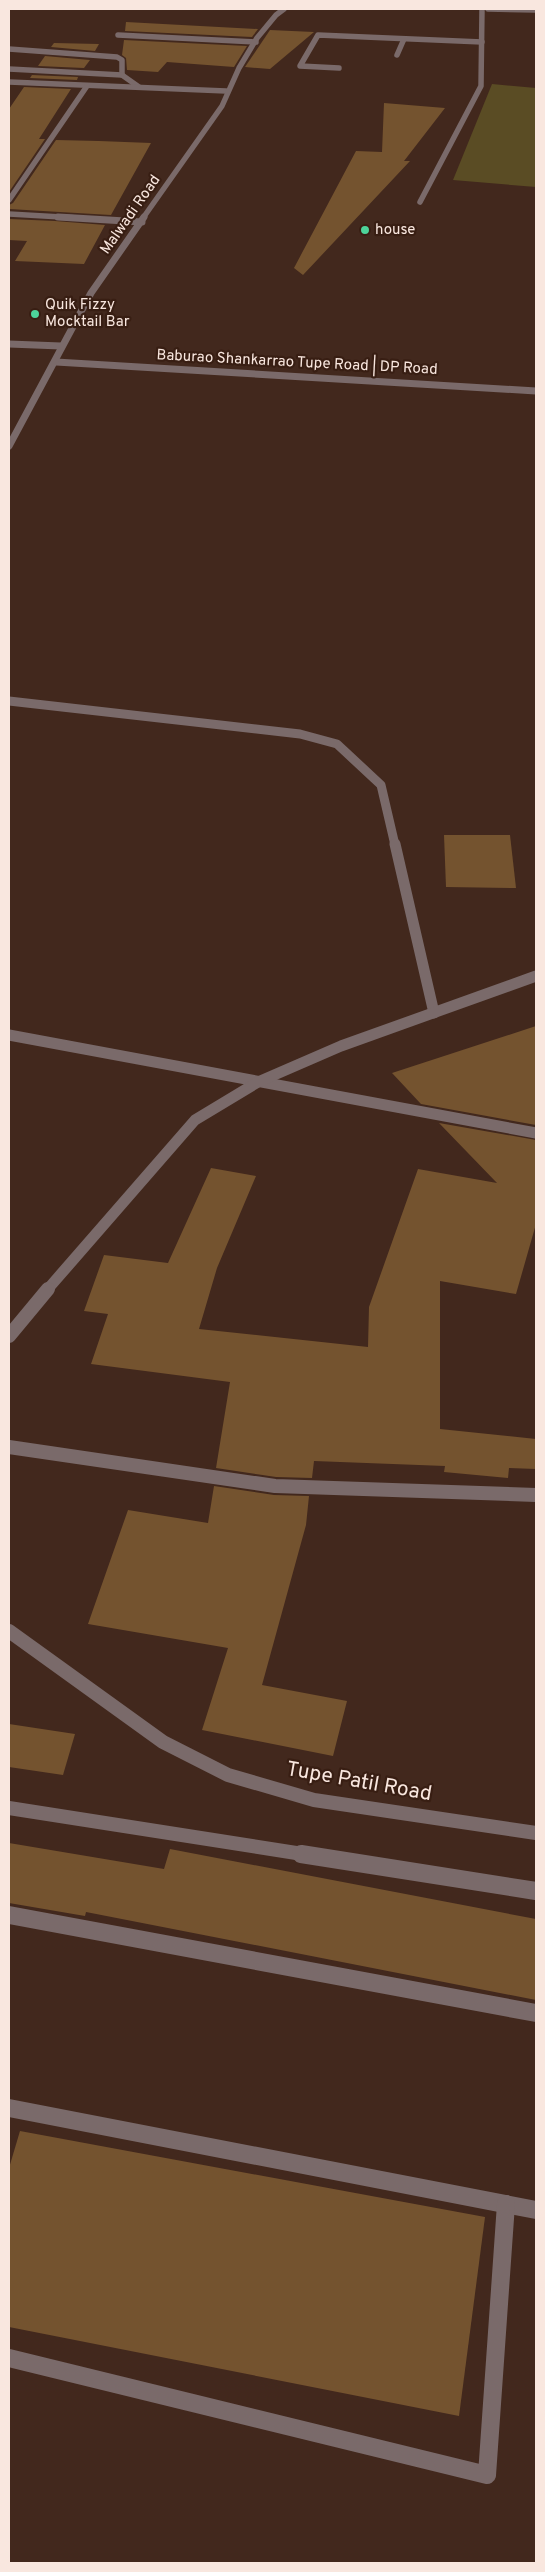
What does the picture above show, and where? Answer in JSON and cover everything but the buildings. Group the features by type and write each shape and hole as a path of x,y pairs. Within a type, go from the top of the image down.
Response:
{"street":[{"name":"Malwadi Road","path":"9,446 56,362 61,346 91,293 222,106 232,77 276,13 284,9"},
{"path":"420,202 481,86 482,9"},
{"path":"488,9 536,10"},
{"path":"118,35 256,42"},
{"path":"339,68 300,66 318,35 482,42"},
{"path":"397,55 404,39"},
{"path":"9,49 117,57 122,60 122,76"},
{"path":"9,69 122,76 139,87"},
{"path":"9,82 226,91"},
{"path":"9,200 87,86"},
{"path":"9,214 142,222"},
{"path":"9,344 61,346"},
{"name":"Baburao Shankarrao Tupe Road | DP Road","path":"56,362 536,391"},
{"path":"9,701 300,734 338,744 381,785 434,1012"},
{"path":"9,1336 85,1244 195,1120 258,1082 341,1046 536,976"},
{"path":"9,1035 536,1133"},
{"path":"9,1447 275,1486 536,1494"},
{"name":"Tupe Patil Road","path":"9,1631 163,1742 228,1775 314,1800 536,1833"},
{"path":"9,1808 536,1891"},
{"path":"9,1915 536,2013"},
{"path":"9,2108 536,2210"},
{"path":"9,2358 487,2475 506,2204"}],"shaded area":[{"path":"492,84 536,88 536,187 453,180"}],"place":[{"name":"house","path":"365,230"},
{"name":"Quik Fizzy Mocktail Bar","path":"35,314"}]}
